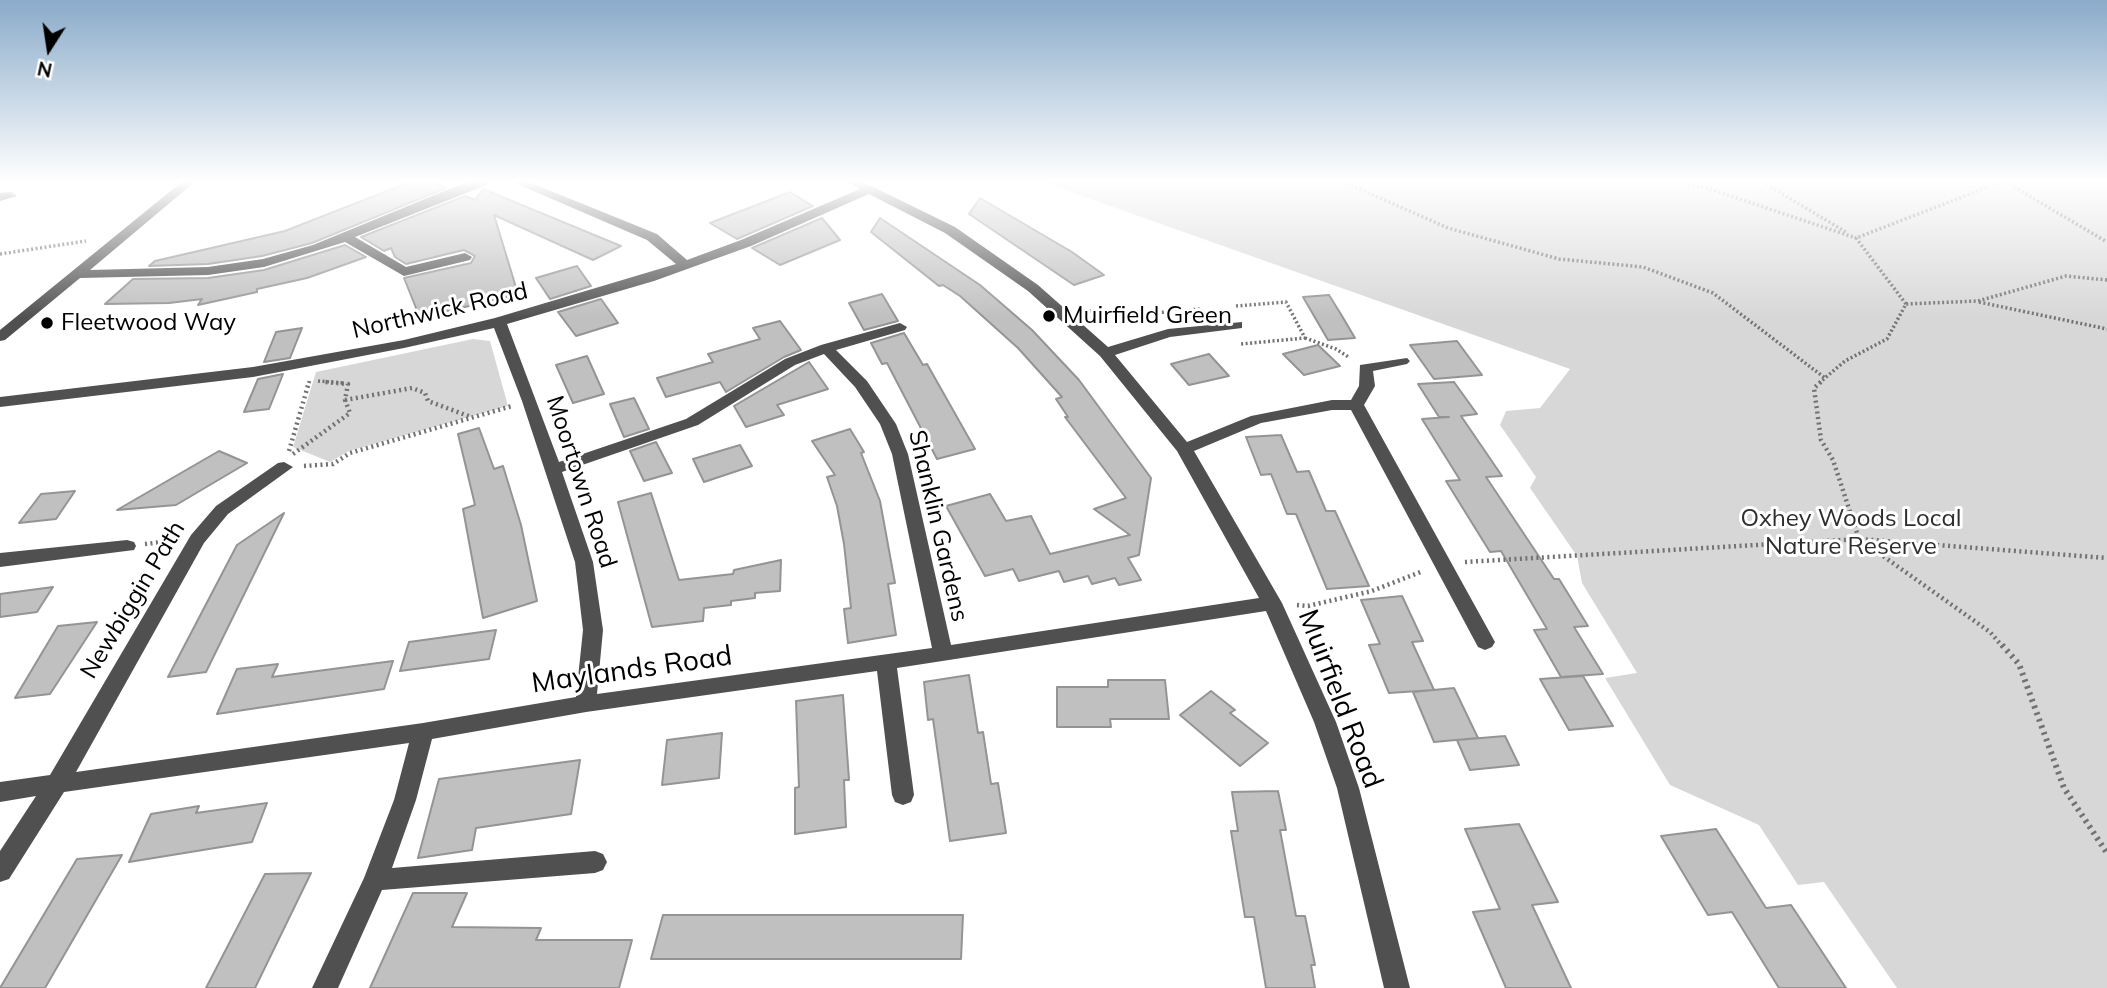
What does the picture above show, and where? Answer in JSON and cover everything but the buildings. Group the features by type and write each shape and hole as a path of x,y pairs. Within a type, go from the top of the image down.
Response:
{"street":[{"path":"0,337 134,226"},
{"path":"75,274 235,268 288,257 372,226"},
{"path":"627,226 652,237 685,265"},
{"name":"Northwick Road","path":"0,402 191,382 314,361 499,321 595,296 746,243 785,226"},
{"name":"Muirfield Road","path":"942,226 1033,288 1105,353 1184,449 1272,603 1321,710 1348,789 1397,988"},
{"path":"346,237 404,272 465,257"},
{"name":"Moortown Road","path":"499,321 554,469 584,562 593,629 586,704"},
{"path":"1105,353 1168,333 1237,325"},
{"path":"554,469 692,422 790,362 826,348 900,327"},
{"name":"Shanklin Gardens","path":"826,348 861,384 888,424 900,454 943,654"},
{"path":"1356,405 1367,386 1365,368 1402,361"},
{"path":"1184,449 1257,419 1332,405 1356,405"},
{"path":"1356,405 1485,642"},
{"name":"Newbiggin Path","path":"0,871 56,786 197,539 222,510 284,467"},
{"path":"0,560 127,546"},
{"name":"Maylands Road","path":"0,792 424,732 586,704 943,654 1272,603"},
{"path":"886,662 903,794"},
{"path":"325,988 375,880 405,800 424,732"},
{"path":"375,880 595,862"}],"path":[{"path":"1444,226 1559,259 1643,267 1713,293 1825,378"},
{"path":"1821,226 1856,238 1887,226"},
{"path":"1836,226 1856,238 1906,304"},
{"path":"2080,226 2107,242"},
{"path":"0,254 77,242 117,240"},
{"path":"1906,304 1978,301 2066,276 2107,280"},
{"path":"1978,301 2107,329"},
{"path":"1906,304 1886,340 1844,361 1814,388 1821,440 1833,460 1859,538 1990,632 2019,664 2064,788 2107,853"},
{"path":"1305,338 1336,349 1365,368"},
{"path":"310,380 348,384 345,400 350,413 286,458 314,361"},
{"path":"345,400 412,388 425,393 428,401 472,418"},
{"path":"284,467 332,464 350,453 530,401"},
{"path":"1272,603 1308,606 1359,594 1443,563 1859,538 2107,558"},
{"path":"127,546 197,539"}],"green space":[{"name":"Oxhey Woods Local Nature Reserve","path":"1167,226 2107,226 2107,988 1897,988 1824,882 1798,885 1759,825 1670,785 1605,678 1637,673 1582,583 1577,556 1530,488 1536,477 1500,425 1506,411 1540,408 1570,369"},
{"path":"473,339 490,341 508,406 349,451 330,462 293,447 316,372"}],"place":[{"name":"Muirfield Green","path":"1049,316"},
{"name":"Fleetwood Way","path":"47,323"}]}
